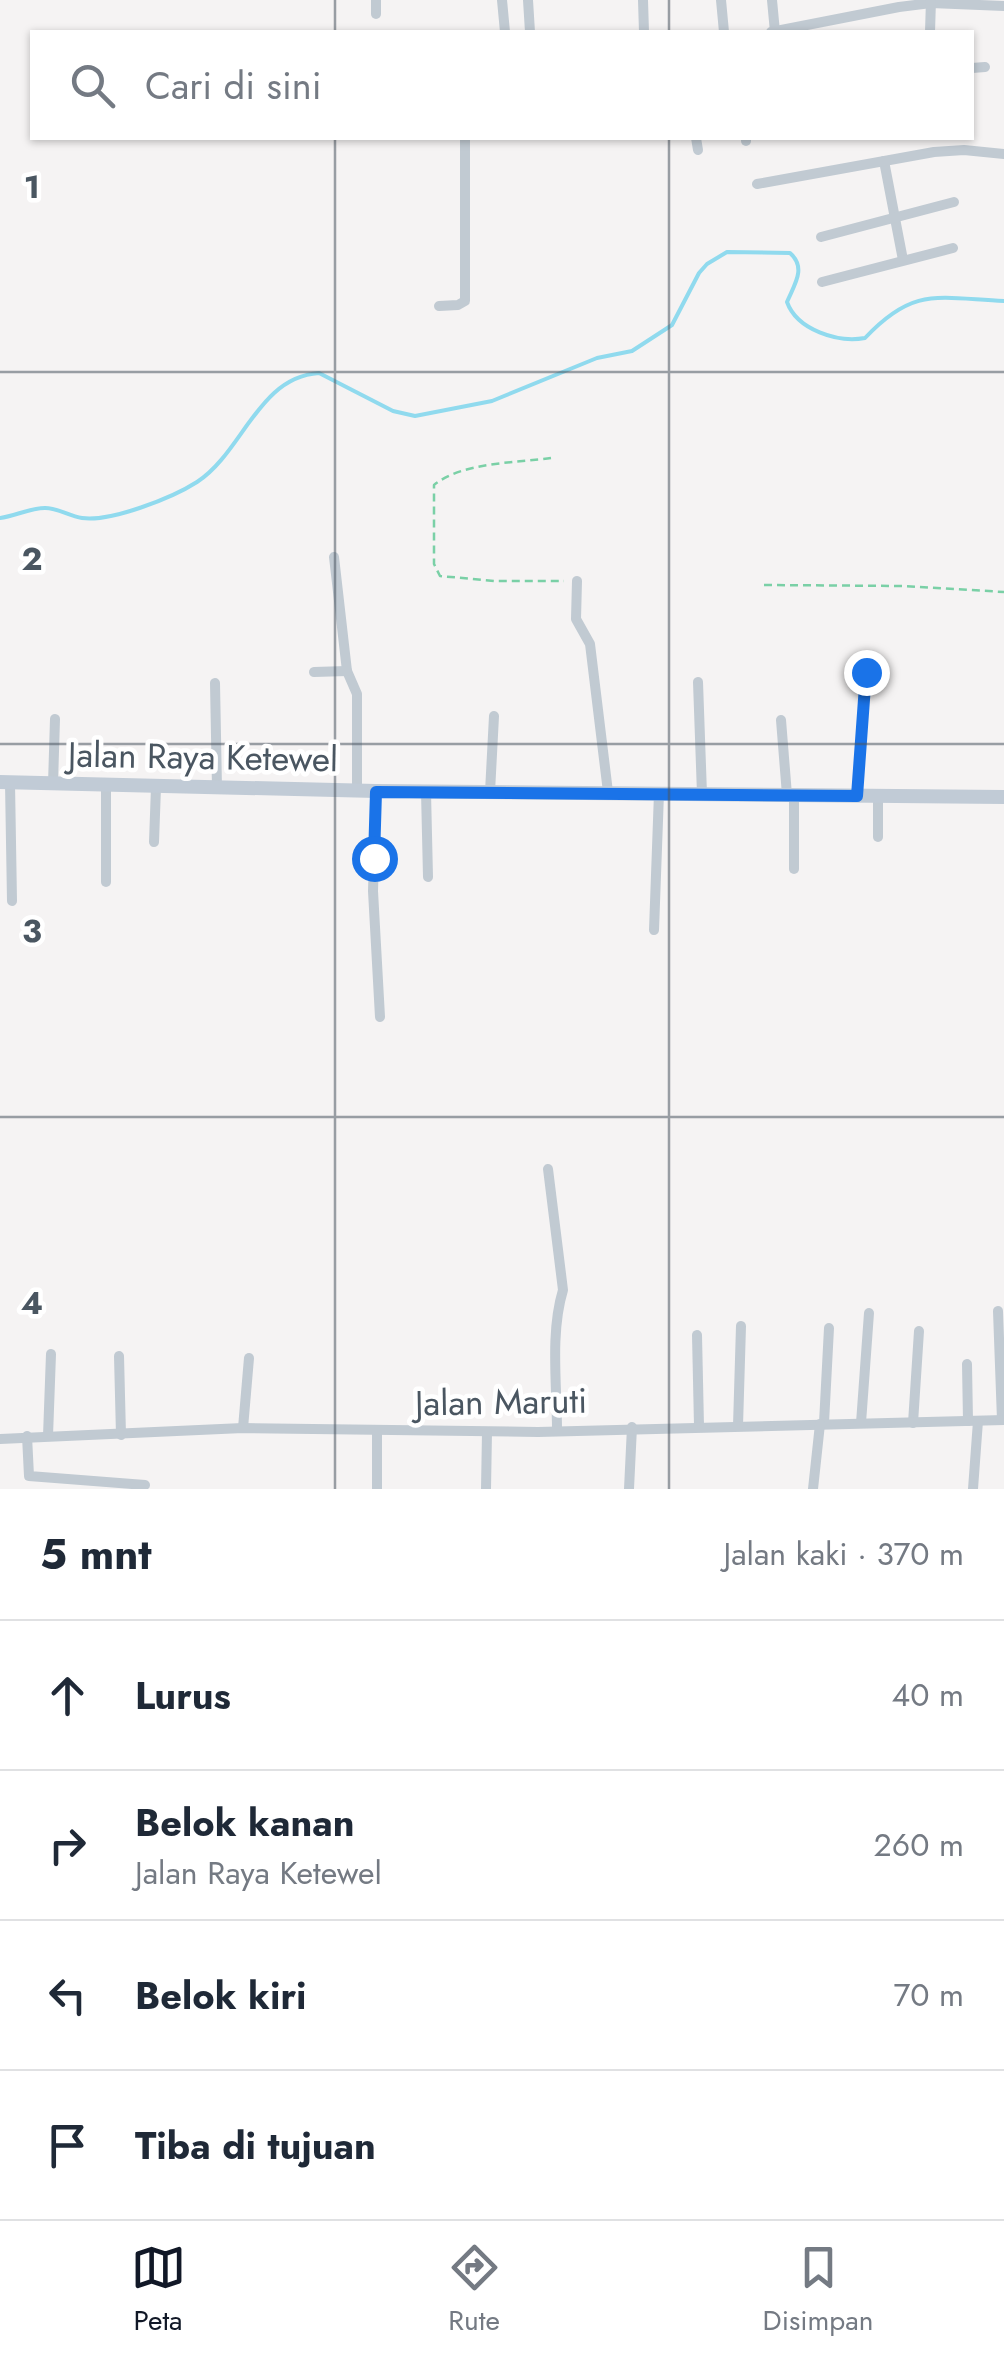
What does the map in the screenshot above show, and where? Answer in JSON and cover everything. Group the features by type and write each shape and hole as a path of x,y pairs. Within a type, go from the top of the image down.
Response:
{"main road":[{"name":"Jalan Raya Ketewel","path":"5,782 376,792 1004,798"}],"street":[{"path":"376,0 376,14"},
{"path":"502,0 505,30"},
{"path":"528,0 530,30"},
{"path":"642,0 644,30"},
{"path":"721,0 724,30"},
{"path":"772,0 773,30"},
{"path":"930,30 931,2"},
{"path":"781,30 888,4 997,4"},
{"path":"974,68 985,68"},
{"path":"439,306 465,301 465,140"},
{"path":"757,184 964,150 1004,154"},
{"path":"884,161 902,260"},
{"path":"821,237 954,202"},
{"path":"822,282 953,248"},
{"path":"334,557 348,671 356,694 357,790"},
{"path":"577,581 576,619 590,644 608,792"},
{"path":"314,672 348,671"},
{"path":"857,796 866,672"},
{"path":"698,682 702,794"},
{"path":"215,683 217,788"},
{"path":"490,792 494,716"},
{"path":"53,784 55,720"},
{"path":"781,720 794,869"},
{"path":"5,782 12,901"},
{"path":"106,786 106,882"},
{"path":"154,842 156,787"},
{"path":"376,792 373,892 380,1017"},
{"path":"426,792 428,877"},
{"path":"654,930 659,793"},
{"path":"878,796 878,838"},
{"path":"548,1169 563,1290 556,1307 557,1430"},
{"path":"998,1311 1003,1420"},
{"path":"861,1424 869,1313"},
{"path":"738,1426 742,1326"},
{"path":"813,1489 829,1328"},
{"path":"913,1423 919,1331"},
{"path":"697,1334 698,1426"},
{"path":"48,1436 51,1354"},
{"path":"119,1356 121,1435"},
{"path":"244,1428 249,1358"},
{"path":"967,1364 973,1421 973,1489"},
{"name":"Jalan Maruti","path":"0,1439 244,1428 486,1432 1003,1420"},
{"path":"629,1489 632,1427"},
{"path":"377,1432 377,1489"},
{"path":"486,1432 486,1489"},
{"path":"27,1436 29,1476 145,1484"}],"path":[{"path":"551,458 467,470 438,481 434,486 434,569 440,576 495,581 577,581"},
{"path":"764,584 1004,592"}],"waterway":[{"path":"0,518 45,508 94,518 125,513 173,495 213,469 266,401 298,378 319,373 393,411 415,416 492,401 597,358 632,351 672,325 699,273 727,252 790,253 798,271 787,302 809,327 831,336 865,338 898,310 928,299 1004,301"}],"route":[{"path":"374,858 376,792 857,796 866,672"}]}
